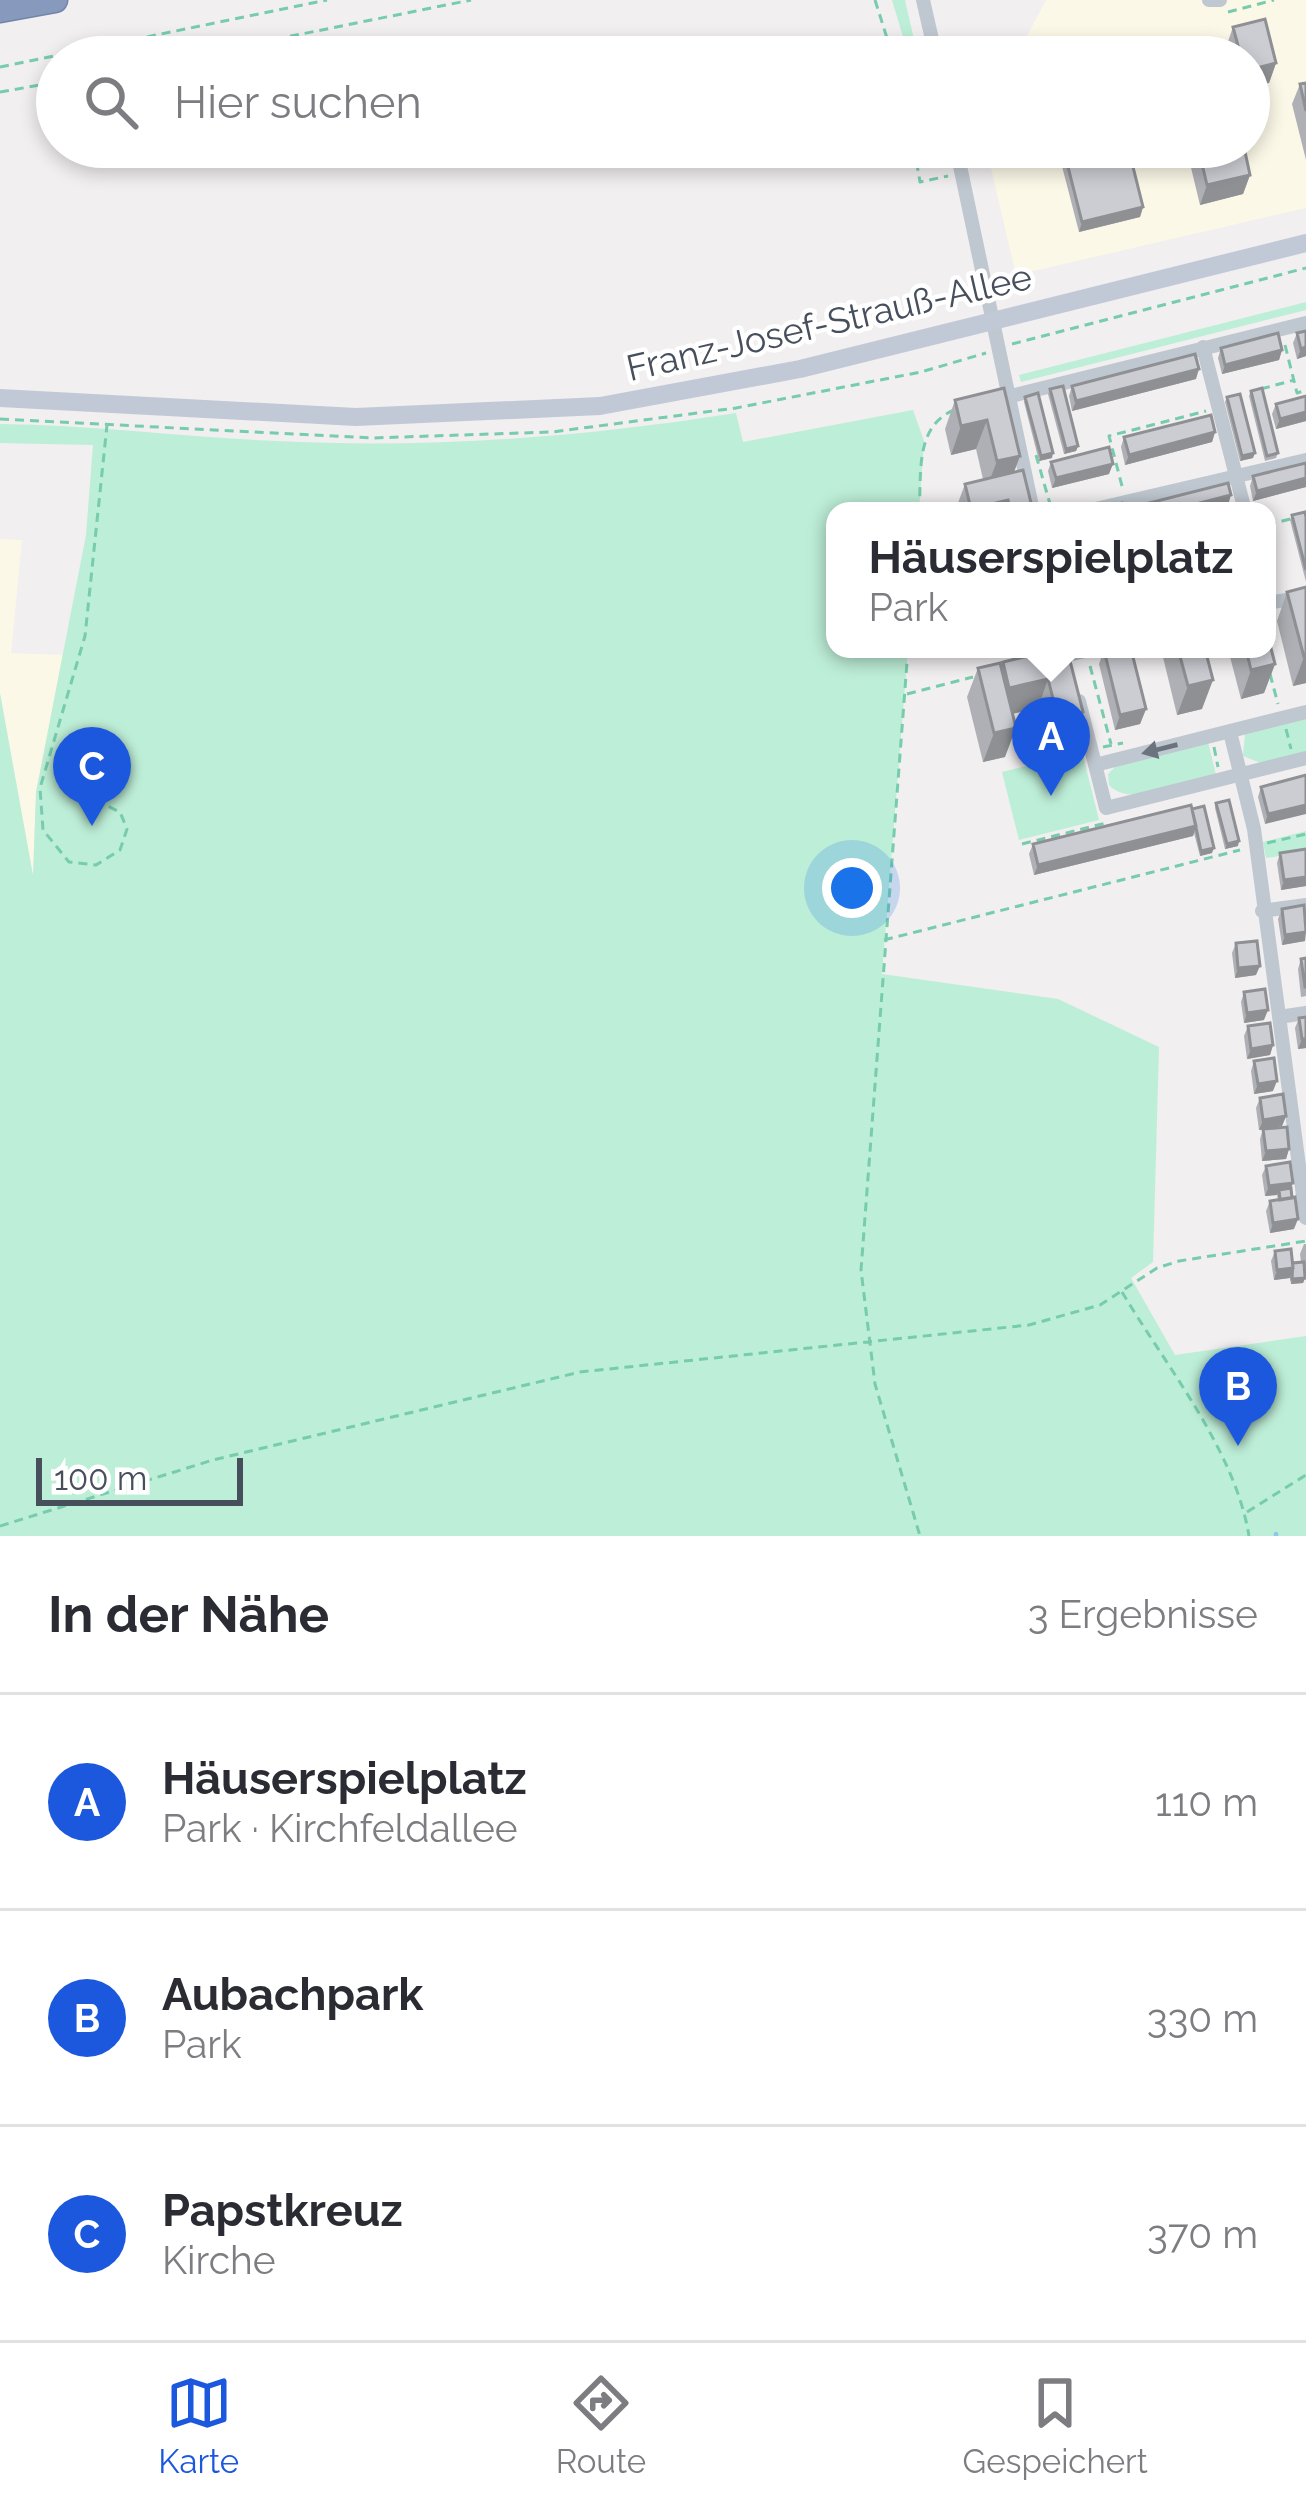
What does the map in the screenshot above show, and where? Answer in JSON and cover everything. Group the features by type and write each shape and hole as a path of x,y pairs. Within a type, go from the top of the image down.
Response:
{"highway":[{"path":"0,10 55,0"}],"street":[{"path":"923,0 931,36"},
{"path":"1209,8 1220,0"},
{"path":"961,168 1007,397 1031,467 1033,502"},
{"name":"Franz-Josef-Strauß-Allee","path":"0,398 356,417 600,406 718,387 1306,243"},
{"path":"1007,397 1306,323"},
{"path":"1203,346 1243,502"},
{"path":"1126,502 1306,460"},
{"path":"1276,600 1306,597"},
{"path":"1069,658 1073,674"},
{"path":"1077,693 1106,808 1300,760"},
{"path":"1095,765 1230,732 1280,709 1306,712"},
{"path":"1230,732 1300,1126 1306,1218"},
{"path":"1262,911 1306,905"},
{"path":"1279,1017 1306,1013"}],"path":[{"path":"151,36 327,0"},
{"path":"292,36 471,0"},
{"path":"875,0 886,36"},
{"path":"1209,8 1274,0"},
{"path":"0,67 36,60"},
{"path":"0,92 36,86"},
{"path":"918,168 920,182 962,173"},
{"path":"1281,330 1297,392 1306,390"},
{"path":"1256,390 1294,380"},
{"path":"920,502 930,425 964,405"},
{"path":"1126,502 1108,436 1219,408"},
{"path":"91,824 85,805 101,803 120,812 127,829 120,850 96,865 69,862 43,830 40,788 85,636 107,423"},
{"path":"1094,452 1112,447"},
{"path":"1276,523 1306,515"},
{"path":"907,658 861,1230 869,1344 888,1438 920,1536"},
{"path":"1092,658 1111,745"},
{"path":"1268,668 1300,760"},
{"path":"904,694 992,672"},
{"path":"1211,736 1222,780"},
{"path":"884,940 1306,834"},
{"path":"0,1526 213,1460 580,1372 869,1344 1057,1319 1179,1261 1306,1241"},
{"path":"1121,1291 1212,1444 1245,1513 1249,1536"},
{"path":"1245,1513 1306,1475"}],"shaded area":[{"path":"1046,0 1306,0 1306,208 1016,275 991,168 1270,168 1270,36 1027,36"},
{"path":"0,539 22,540 11,653 65,655 36,792 33,881 0,693"}],"green space":[{"path":"892,0 905,0 913,36 903,36"},
{"path":"1306,302 1306,310 1021,382 1019,375"},
{"path":"913,410 924,441 920,502 826,502 826,658 907,658 882,974 1058,999 1159,1047 1153,1262 1131,1278 1175,1355 1306,1336 1306,1536 0,1536 0,693 33,875 36,792 86,535 93,445 0,443 0,424 391,443 564,435 736,413 743,442"},
{"path":"1306,717 1306,752 1261,763 1243,756 1245,734"},
{"path":"1208,742 1216,775 1145,794 1119,792 1109,785 1108,774 1116,766"},
{"path":"1082,752 1099,820 1019,840 1002,772"},
{"path":"1306,831 1306,852 1266,858 1263,842"}],"building":[{"path":"1265,19 1269,36 1235,36 1233,27"},
{"path":"1068,168 1133,168 1143,207 1082,222"},
{"path":"1203,168 1248,168 1250,175 1207,185"},
{"path":"1306,331 1306,347 1301,349 1297,333"},
{"path":"1278,333 1282,350 1225,365 1221,348"},
{"path":"1195,354 1199,369 1076,401 1072,386"},
{"path":"1063,386 1078,446 1066,449 1050,389"},
{"path":"1004,388 1020,456 997,461 987,420 961,426 955,400"},
{"path":"1262,388 1278,453 1267,456 1251,391"},
{"path":"1038,393 1053,453 1041,456 1025,397"},
{"path":"1240,394 1255,453 1242,456 1227,397"},
{"path":"1306,396 1306,412 1280,419 1276,404"},
{"path":"1211,415 1215,432 1129,455 1124,437"},
{"path":"1109,447 1113,464 1056,478 1051,462"},
{"path":"1306,463 1306,478 1257,491 1253,476"},
{"path":"1023,470 1031,502 969,502 965,484"},
{"path":"1228,483 1231,495 1204,502 1153,502"},
{"path":"1305,512 1306,517 1306,570 1292,515"},
{"path":"1306,587 1306,657 1304,657 1287,592"},
{"path":"1069,658 1083,712 1058,718 1048,679 1009,688 1003,662"},
{"path":"1106,658 1133,658 1146,709 1120,715"},
{"path":"1180,658 1207,658 1213,680 1188,686"},
{"path":"1248,658 1273,658 1275,664 1251,670"},
{"path":"1000,663 1016,728 994,733 978,668"},
{"path":"1306,775 1306,805 1268,814 1261,787"},
{"path":"1229,800 1239,841 1227,844 1216,803"},
{"path":"1191,805 1196,826 1038,865 1033,844"},
{"path":"1204,806 1214,848 1201,851 1192,809"},
{"path":"1306,849 1306,877 1284,880 1280,853"},
{"path":"1304,905 1306,932 1285,935 1282,909"},
{"path":"1257,941 1260,966 1238,968 1236,943"},
{"path":"1265,989 1268,1010 1247,1013 1244,992"},
{"path":"1306,1017 1306,1039 1302,1039 1299,1018"},
{"path":"1270,1023 1273,1045 1251,1049 1248,1026"},
{"path":"1274,1058 1277,1081 1258,1084 1254,1061"},
{"path":"1283,1094 1286,1116 1263,1120 1260,1098"},
{"path":"1287,1127 1289,1149 1266,1151 1263,1129"},
{"path":"1290,1162 1293,1183 1269,1186 1266,1166"},
{"path":"1291,1188 1292,1198 1280,1200 1279,1190"},
{"path":"1295,1197 1298,1219 1273,1223 1270,1201"},
{"path":"1291,1249 1293,1268 1277,1270 1275,1251"},
{"path":"1304,1262 1305,1278 1292,1279 1293,1263"}],"place":[{"name":"Häuserspielplatz","path":"1051,796"},
{"name":"Papstkreuz","path":"92,826"},
{"name":"Aubachpark","path":"1238,1446"}]}
